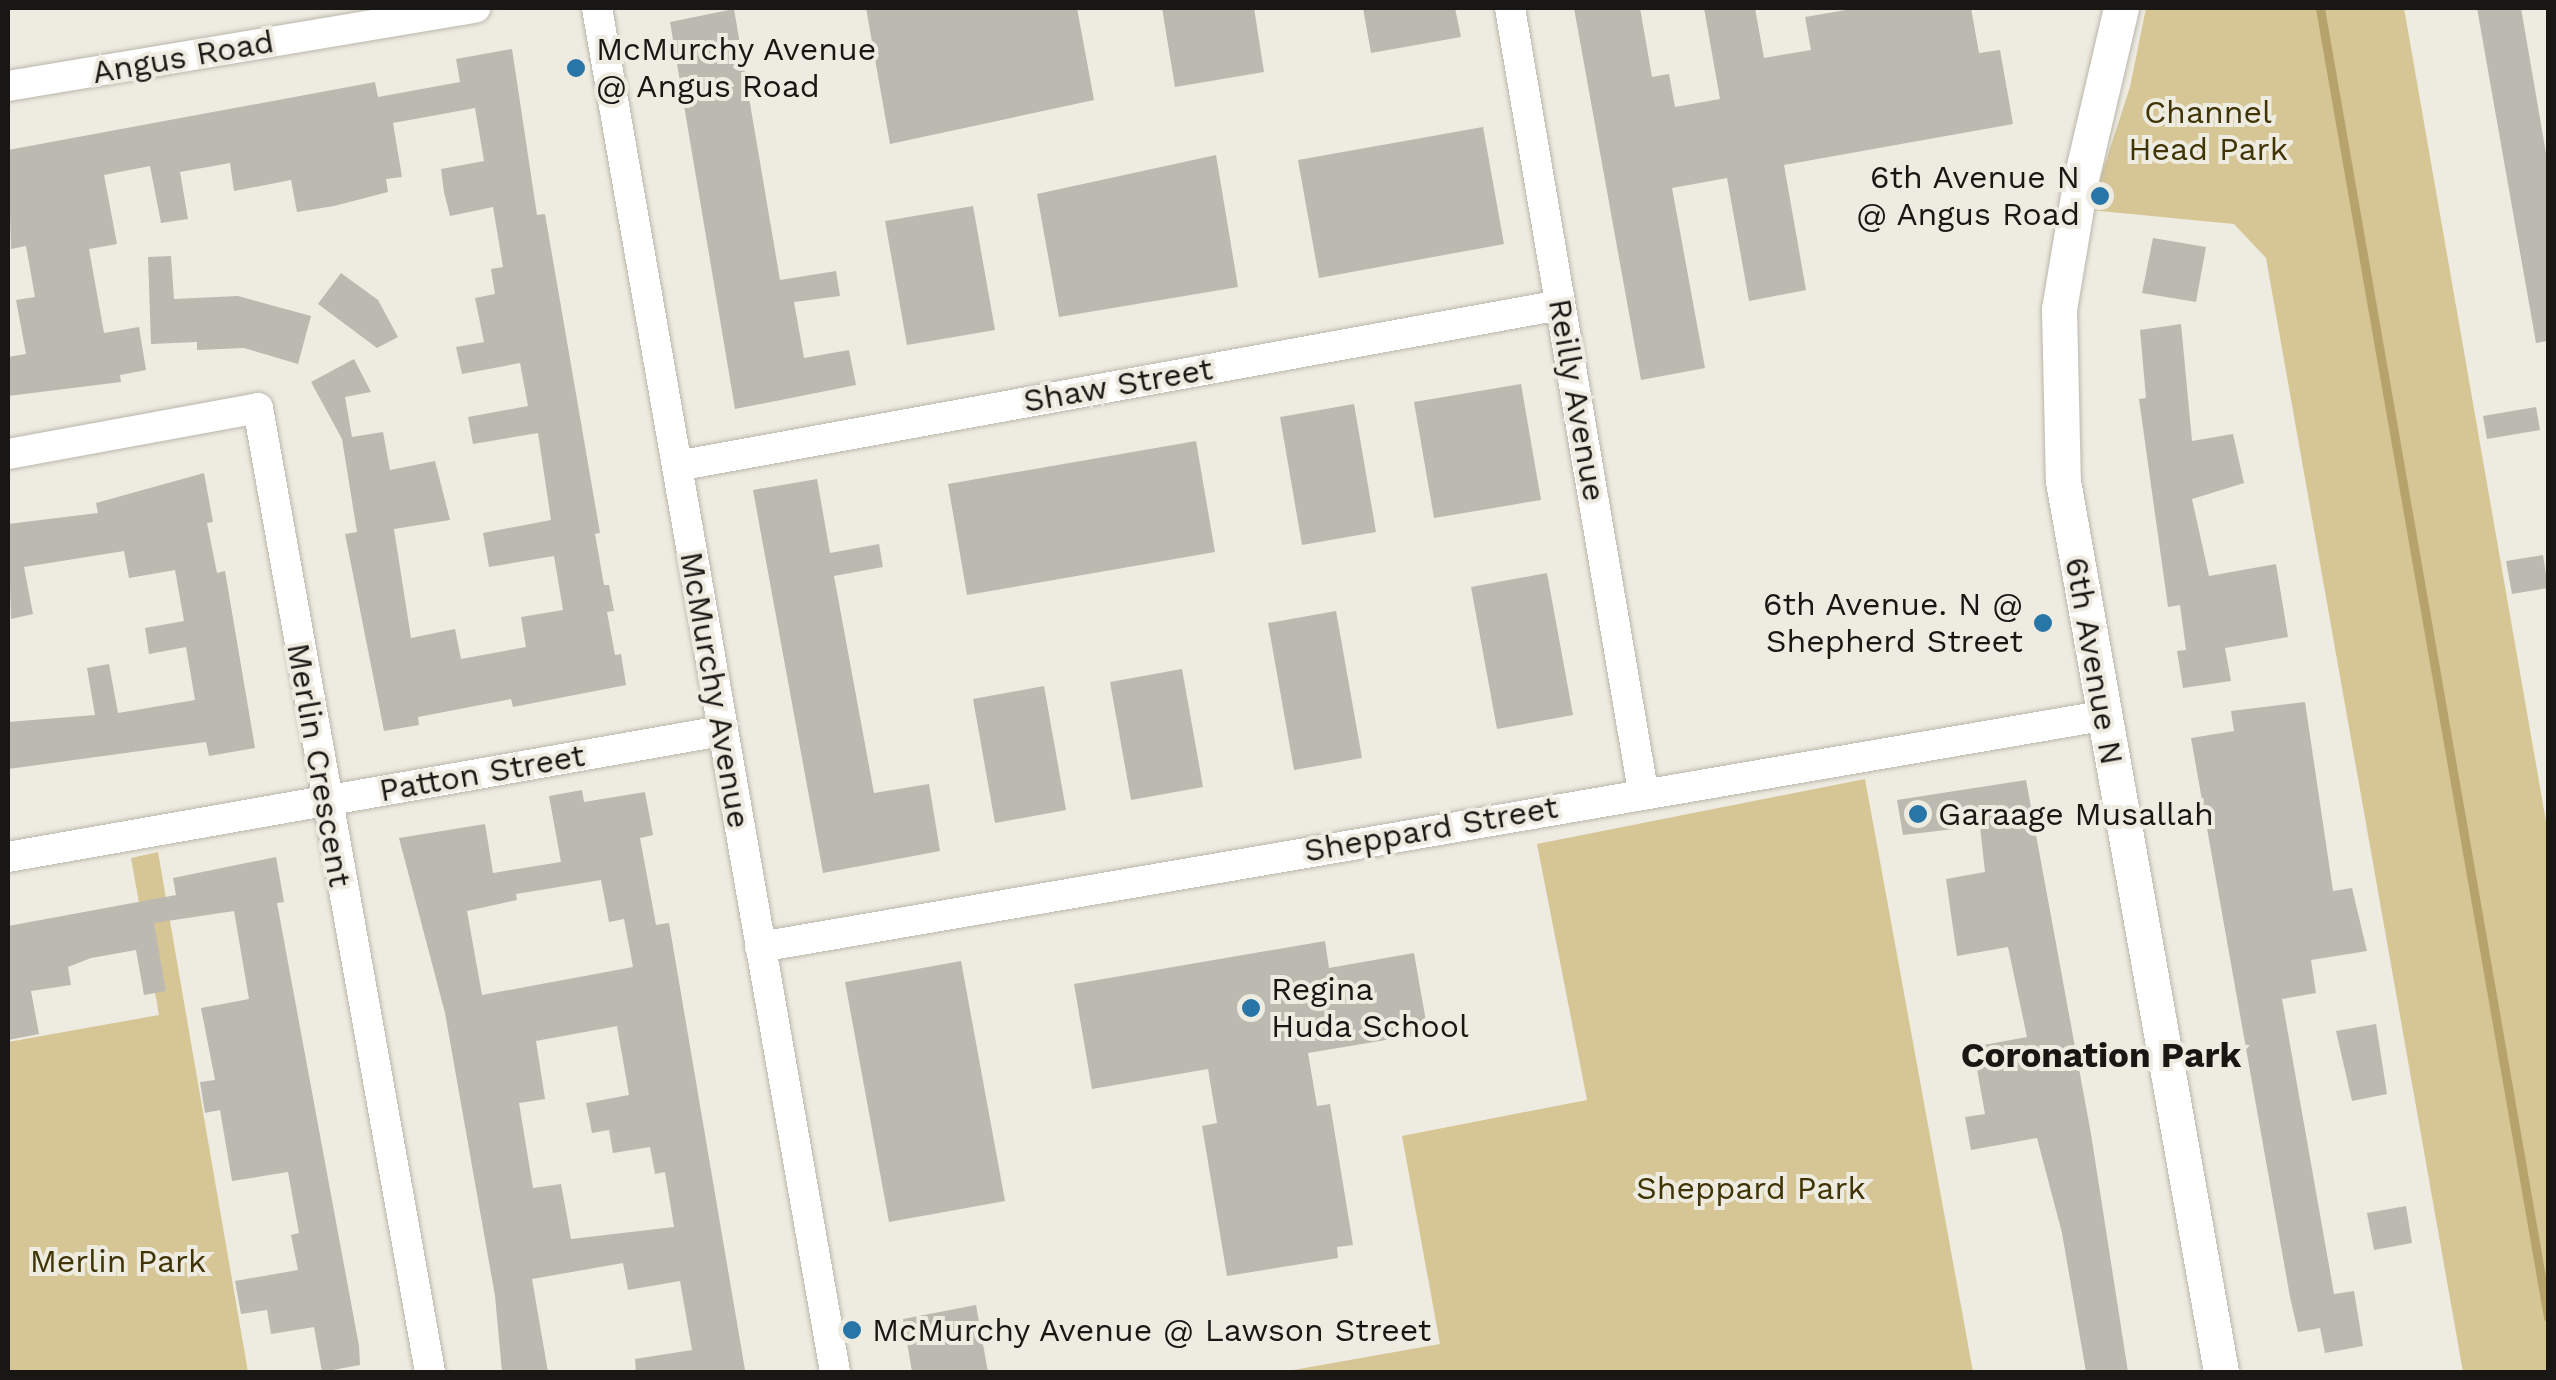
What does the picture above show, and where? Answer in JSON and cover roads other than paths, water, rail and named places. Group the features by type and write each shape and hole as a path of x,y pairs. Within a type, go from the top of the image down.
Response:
{"street":[{"name":"Angus Road","path":"8,86 476,8"},
{"name":"McMurchy Avenue","path":"597,8 835,1372"},
{"name":"Reilly Avenue","path":"1510,8 1643,792"},
{"name":"6th Avenue N","path":"2121,8 2080,178 2059,309 2063,482 2221,1372"},
{"name":"Shaw Street","path":"676,466 1560,305"},
{"name":"Merlin Crescent","path":"8,454 258,408 324,801 430,1372"},
{"name":"Sheppard Street","path":"760,946 2102,716"},
{"name":"Patton Street","path":"8,858 721,731"}],"waterway":[{"path":"2320,8 2548,1317"}],"place":[{"name":"McMurchy Avenue @ Angus Road","path":"576,68"},
{"name":"6th Avenue N @ Angus Road","path":"2100,196"},
{"name":"6th Avenue. N @ Shepherd Street","path":"2043,623"},
{"name":"Garaage Musallah","path":"1918,814"},
{"name":"Regina Huda School","path":"1251,1008"},
{"name":"McMurchy Avenue @ Lawson Street","path":"852,1330"}],"district":[{"name":"Coronation Park","path":"2101,1055"}],"park label":[{"name":"Channel Head Park","path":"2208,132"},
{"name":"Sheppard Park","path":"1751,1188"},
{"name":"Merlin Park","path":"118,1261"}]}
